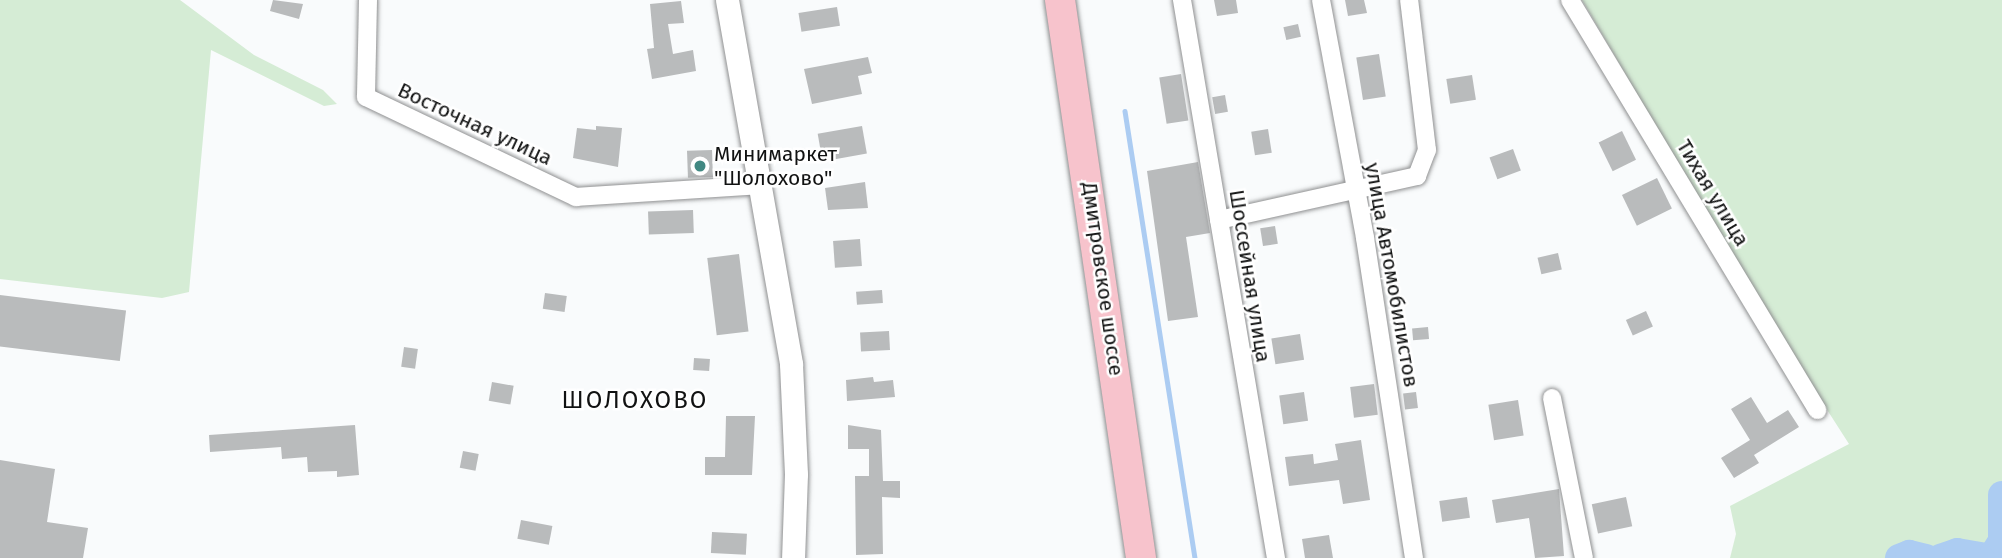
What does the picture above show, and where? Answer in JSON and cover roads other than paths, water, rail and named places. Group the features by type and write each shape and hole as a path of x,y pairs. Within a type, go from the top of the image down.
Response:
{"highway":[{"name":"Дмитровское шоссе","path":"1042,0 1122,558"},
{"name":"Дмитровское шоссе","path":"1060,0 1141,558"}],"street":[{"name":"Восточная улица","path":"368,0 366,97 576,197 761,185"},
{"path":"727,0 791,364 796,474 793,558"},
{"name":"Шоссейная улица","path":"1182,0 1276,558"},
{"name":"улица Автомобилистов","path":"1321,0 1355,190 1414,558"},
{"path":"1219,220 1417,176 1424,165 1427,150 1409,0"},
{"name":"Тихая улица","path":"1570,0 1817,410"},
{"path":"1552,398 1584,558"}],"waterway":[{"path":"1125,111 1195,558"},
{"path":"1991,558 2002,541 2002,495"},
{"path":"1940,558 1957,552 1990,558"},
{"path":"1899,558 1909,554 1927,558"}],"place":[{"name":"Минимаркет \"Шолохово\"","path":"700,166"}],"district":[{"name":"ШОЛОХОВО","path":"635,401"}]}
